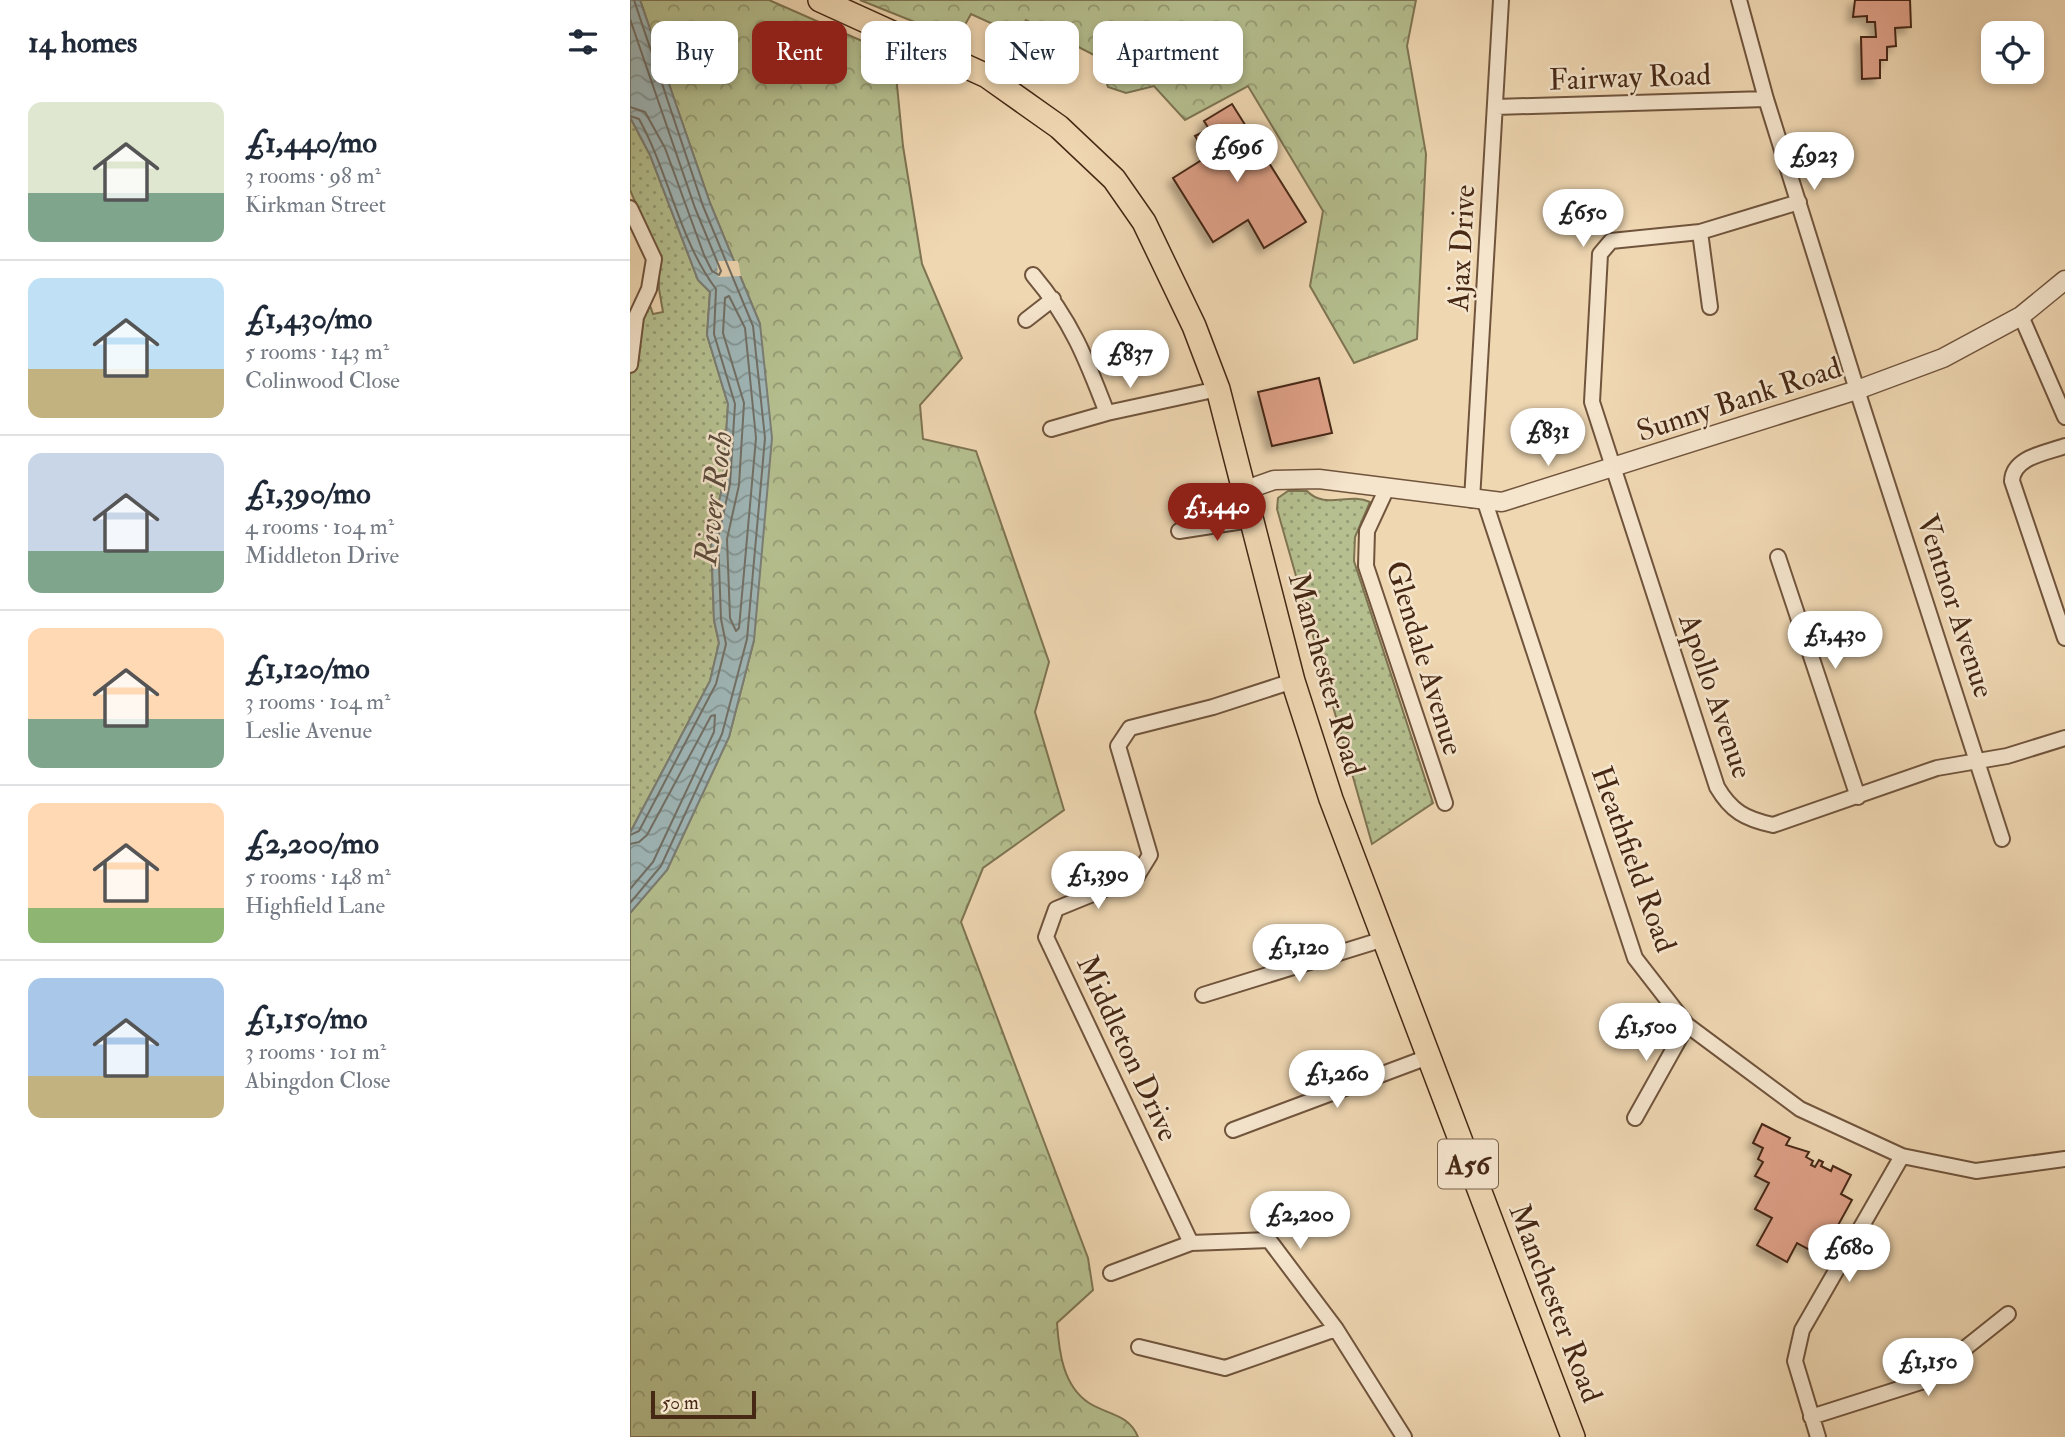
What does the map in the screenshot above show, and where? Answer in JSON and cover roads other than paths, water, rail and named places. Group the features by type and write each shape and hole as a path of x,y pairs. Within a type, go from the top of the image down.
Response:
{"highway":[{"name":"Manchester Road","path":"820,0 987,76 1059,127 1114,179 1144,222 1194,326 1218,389 1293,681 1331,799 1573,1437"}],"street":[{"name":"Ajax Drive","path":"1479,501 1501,0"},
{"name":"Ventnor Avenue","path":"1739,0 1766,99 1857,390 2003,839"},
{"name":"Fairway Road","path":"1496,107 1766,99"},
{"name":"Apollo Avenue","path":"1799,202 1700,232 1611,241 1600,254 1592,402 1717,787 1729,807 1748,820 1773,825 1937,768 1979,761 2065,738"},
{"path":"630,208 654,259 649,289 636,317 630,365"},
{"path":"1700,232 1710,306"},
{"path":"1033,275 1053,299 1080,342 1107,413"},
{"name":"Sunny Bank Road","path":"1243,491 1289,478 1502,502 1857,390 1961,350 2021,316 2065,280"},
{"path":"1026,320 1053,299"},
{"path":"2021,316 2065,417"},
{"path":"1051,429 1107,413 1218,389"},
{"path":"2065,446 2018,464 2012,473 2012,481 2065,638"},
{"name":"Glendale Avenue","path":"1387,488 1367,531 1366,566 1445,803"},
{"name":"Heathfield Road","path":"1479,501 1635,958 1687,1025 1800,1109 1902,1156 1976,1171 2065,1159"},
{"path":"1179,531 1250,520"},
{"path":"1778,557 1858,797"},
{"name":"Middleton Drive","path":"1191,1243 1046,937 1056,909 1137,876 1150,855 1118,746 1130,728 1213,707 1293,681"},
{"path":"1203,995 1384,939"},
{"path":"1635,1118 1687,1025"},
{"path":"1233,1130 1427,1057"},
{"path":"1818,1437 1795,1362 1802,1331 1902,1156"},
{"path":"1111,1273 1191,1243 1269,1240 1336,1329 1404,1437"},
{"path":"1811,1416 1924,1381 2008,1314"},
{"path":"1139,1347 1225,1368 1336,1329"}],"water":[{"path":"630,0 640,0 651,32 651,84 669,84 710,203 760,324 772,438 754,640 729,737 667,870 630,913 630,833 710,681 719,643 714,620 711,537 723,484 728,404 707,335 710,292 698,280 650,155 630,117"}],"water label":[{"name":"River Roch","path":"713,498"}]}
